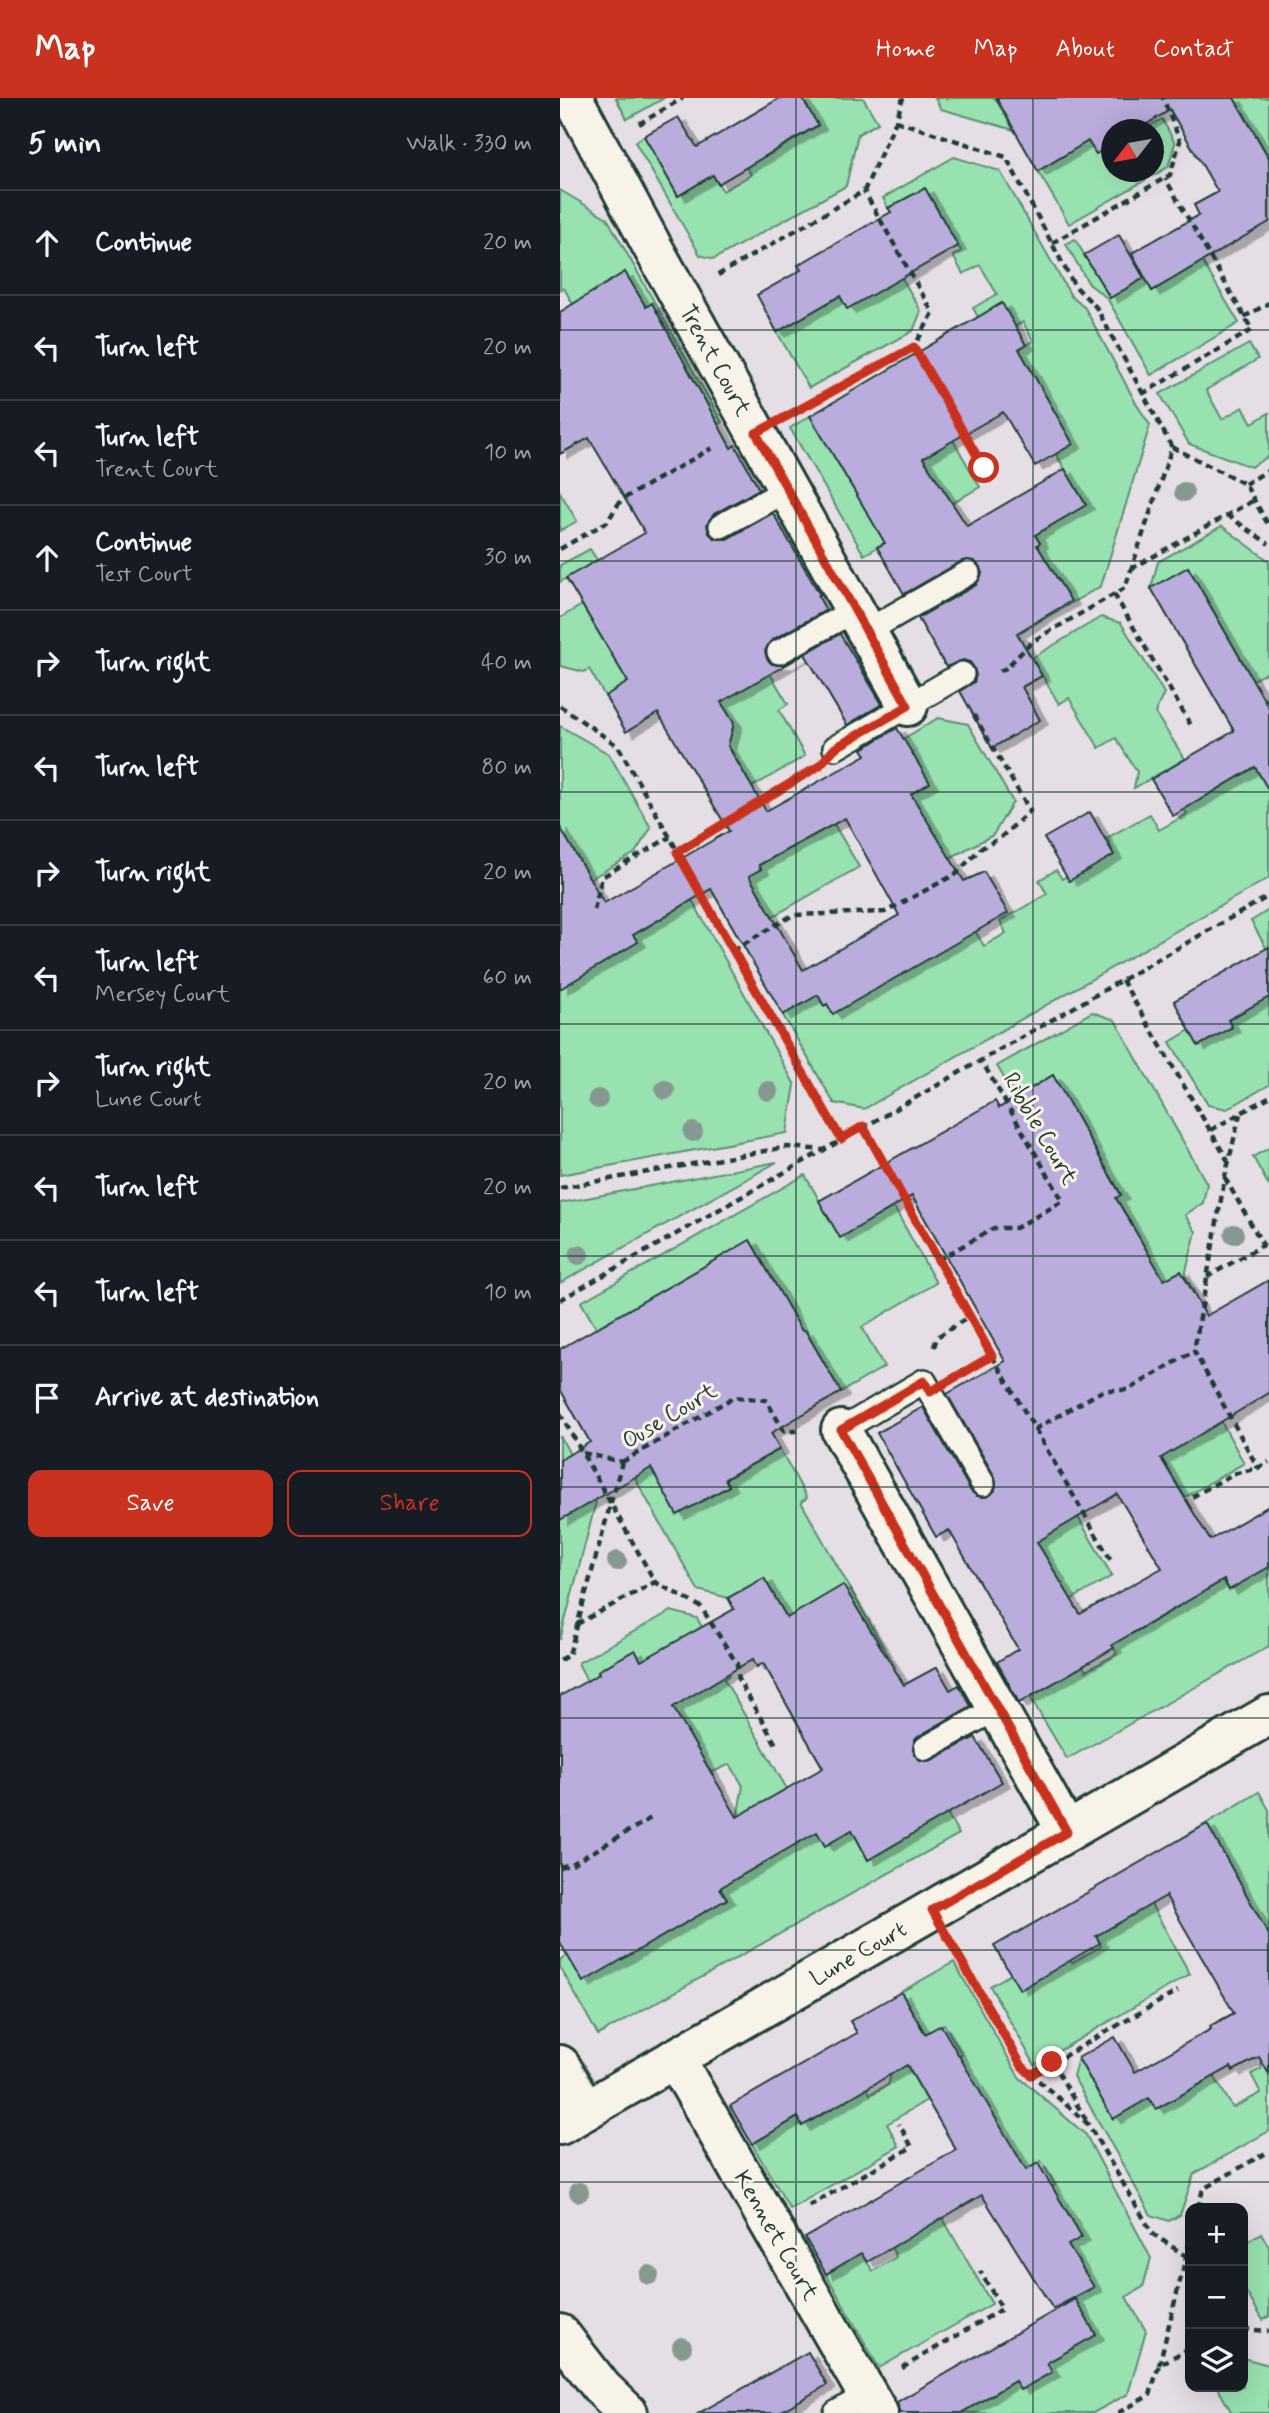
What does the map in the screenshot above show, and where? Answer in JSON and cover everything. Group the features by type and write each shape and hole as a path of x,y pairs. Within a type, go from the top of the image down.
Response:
{"street":[{"name":"Trent Court","path":"573,121 652,246 908,706"},
{"path":"841,1430 1067,1832"},
{"name":"Lune Court","path":"573,2117 1267,1720"},
{"name":"Kennet Court","path":"676,2058 772,2227 862,2403"},
{"path":"560,2065 573,2117"},
{"path":"560,2334 602,2388 628,2413"}],"lane":[{"path":"722,526 794,500"},
{"path":"779,652 968,573"},
{"path":"835,748 958,677"},
{"path":"841,1430 924,1381 983,1484"},
{"path":"926,1748 997,1708"}],"path":[{"path":"680,297 864,191 896,121 903,98"},
{"path":"1052,243 1170,175 1180,141 1163,98"},
{"path":"896,121 1006,156 1074,285 1096,307 1172,447 1245,485 1269,526"},
{"path":"1142,394 1252,330 1165,178"},
{"path":"560,549 607,522 621,500 914,347 933,313 864,191"},
{"path":"1244,317 1269,303"},
{"path":"914,347 984,468"},
{"path":"733,950 793,915 886,912 956,874 980,849 1000,838 1030,811 958,677 992,676 1006,668 1033,641 1125,587 1172,447"},
{"path":"1245,485 1269,470"},
{"path":"1130,570 1254,500"},
{"path":"1227,515 1269,544"},
{"path":"1114,594 1192,727"},
{"path":"1267,701 1269,693"},
{"path":"560,706 618,746 841,1139"},
{"path":"677,852 819,766 835,748"},
{"path":"594,910 601,877 670,837"},
{"path":"560,1300 1269,896"},
{"path":"1122,980 1229,1161"},
{"name":"Ribble Court","path":"938,1260 994,1227 1016,1228 1063,1201 981,1060"},
{"path":"1211,1130 1269,1097"},
{"path":"1240,1114 1225,1177 1194,1351 1258,1468"},
{"path":"863,1126 1113,1564"},
{"path":"560,1188 787,1147 824,1150"},
{"path":"1207,1277 1266,1246 1225,1177"},
{"path":"1035,1429 1104,1390 1128,1390 1194,1351"},
{"path":"930,1392 992,1356"},
{"name":"Ouse Court","path":"622,1462 734,1396 766,1400 784,1431 841,1430"},
{"path":"560,1413 655,1582 701,1607 737,1664 739,1681 778,1746"},
{"path":"560,1660 569,1655 622,1462 583,1453"},
{"path":"1192,1497 1233,1474 1258,1468 1269,1462"},
{"path":"577,1624 655,1582"},
{"path":"560,1867 572,1864 650,1818"},
{"path":"932,1910 1022,2066 1088,2124"},
{"path":"1031,2075 1178,1991"},
{"path":"1052,2062 1153,2234 1185,2255"},
{"path":"772,2227 912,2147 899,2123"},
{"path":"1199,2203 1203,2189 1269,2151"},
{"path":"1118,2413 1150,2395 1185,2260"},
{"path":"862,2403 1002,2309 980,2271"},
{"path":"1248,2329 1269,2331"},
{"path":"1159,2365 1185,2351"}],"green space":[{"path":"616,98 664,98 627,119"},
{"path":"802,98 863,98 878,123 858,134 846,186 714,259 700,255 635,142 644,136 678,196 713,175 723,191 751,175 741,158 767,156 818,126"},
{"path":"935,98 995,98 1014,130 941,109"},
{"path":"1230,98 1269,98 1269,158 1242,110"},
{"path":"1164,123 1175,143 1168,167 1164,169"},
{"path":"1088,141 1096,154 1101,151 1101,182 1142,182 1069,224 1038,171"},
{"path":"954,157 1000,171 1071,296 1085,308 1150,425 1101,586 1021,632 1014,620 1009,561 1040,543 1035,535 1086,505 1056,454 1073,444 1001,359 1033,341 1023,322 1009,330 984,327 973,308 997,294 980,265 963,274 953,256 961,251 925,188 888,208 883,198"},
{"path":"560,190 607,218 722,422 668,452 581,319 564,288 560,290"},
{"path":"1075,239 1110,298 1145,278 1152,291 1202,261 1239,323 1151,375 1107,298 1089,284 1066,244"},
{"path":"902,278 921,311 913,331 809,388 777,332 823,305 817,292"},
{"path":"1249,344 1258,359 1206,390 1222,419 1243,407 1252,423 1269,413 1269,456 1251,467 1189,444 1160,394"},
{"path":"810,416 949,433 980,487 864,555 790,428"},
{"path":"680,477 745,592 728,602 788,704 779,710 805,756 752,787 726,741 732,733 734,723 730,715 638,676 605,696 589,669 584,672 560,666 560,618 582,605 591,620"},
{"path":"560,492 577,521 560,531"},
{"path":"1222,526 1269,561 1269,671 1253,680 1188,567 1151,588 1158,562"},
{"path":"590,549 597,560 560,582 560,565"},
{"path":"1101,617 1121,623 1164,693 1155,713 1185,759 1134,788 1137,772 1116,738 1099,748 1069,698 1059,704 1032,658"},
{"path":"938,718 968,724 1013,802 993,835 950,858 868,760"},
{"path":"560,726 609,754 651,828 635,853 590,879 560,835"},
{"path":"1269,759 1269,878 864,1109 834,1103 783,1015 818,995 824,1006 875,976 881,986 924,961 973,927 984,946 1006,933 1000,921 1047,894 1039,880 1056,870 1062,879 1112,850 1107,838 1150,814 1159,830 1187,814 1179,799 1206,796"},
{"path":"834,824 859,867 739,936 716,895 761,869 753,856 779,854"},
{"path":"692,900 795,1085 787,1133 560,1175 560,988 625,950 616,934 639,932"},
{"path":"1269,910 1269,953 1251,921"},
{"path":"1269,997 1269,1085 1227,1109 1208,1105 1170,1042 1190,1030 1199,1046 1232,1027 1228,1020"},
{"path":"1092,1012 1115,1020 1207,1184 1203,1203 1185,1215 1196,1232 1185,1275 1196,1295 1181,1347 1090,1281 1146,1249 1116,1198 1121,1194 1053,1076 1016,1098 997,1066"},
{"path":"1269,1148 1269,1186 1253,1157"},
{"path":"777,1162 560,1283 560,1203"},
{"path":"805,1175 840,1237 894,1207 936,1283 862,1327 884,1367 824,1402 835,1382 805,1330 782,1343 774,1281 750,1241 596,1328 581,1302"},
{"path":"1211,1403 1244,1463 1185,1497 1151,1440"},
{"path":"698,1431 677,1515 729,1486 725,1479 780,1449 807,1498 801,1502 895,1667 872,1680 959,1834 598,2035 560,1967 560,1960 640,1914 656,1940 727,1899 709,1869 785,1829 849,1831 791,1625 764,1578 728,1598 698,1590 636,1480 640,1464"},
{"path":"560,1436 596,1502 560,1640"},
{"path":"1052,1472 1112,1576 1045,1615 1006,1565"},
{"path":"1269,1547 1269,1646 1067,1759 1030,1697 1083,1666 1086,1671 1117,1654 1108,1637 1132,1634 1183,1604 1219,1572 1229,1590"},
{"path":"671,1611 697,1618 729,1676 724,1679 787,1789 737,1818 743,1786 730,1764 711,1773 672,1734 635,1650 598,1671 600,1674 587,1681 578,1663"},
{"path":"1259,1792 1269,1810 1269,1973 1182,1838"},
{"path":"1151,1904 1190,1974 1035,2065 990,1986 1011,1974 1021,1989 1050,1972 1042,1956 1060,1945 1072,1963 1101,1946 1096,1936"},
{"path":"954,1962 1019,2077 1086,2135 1151,2258 1143,2287 1126,2297 1146,2331 1128,2394 1093,2413 961,2413 997,2392 1011,2374 1021,2390 1051,2372 1047,2363 1095,2335 1066,2284 1065,2246 1048,2189 1055,2185 1041,2161 1010,2179 945,2065 962,2055 944,2024 925,2034 901,1992"},
{"path":"898,2050 927,2100 887,2124 899,2146 790,2209 752,2144 812,2109 867,2088 870,2094 888,2085"},
{"path":"1264,2054 1269,2062 1269,2131 1194,2174 1180,2215 1169,2221 1151,2215 1073,2076 1078,2058 1113,2119 1149,2098 1157,2109 1214,2076 1233,2108 1261,2093 1251,2074 1261,2069"},
{"path":"942,2217 992,2304 879,2368 826,2274 861,2253 873,2271 896,2257 891,2247"},
{"path":"1261,2233 1269,2247 1269,2317 1263,2320 1248,2295 1248,2241"},
{"path":"1248,2359 1269,2365 1269,2413 1232,2413 1220,2392 1248,2392"}],"building":[{"path":"780,98 802,98 818,125 718,184 713,175 678,196 644,136 678,117 697,147"},
{"path":"996,98 1234,98 1269,158 1269,222 1152,291 1132,253 1199,215 1194,205 1218,192 1170,110 1155,119 1101,119 1101,151 1096,154 1088,141 1038,171"},
{"path":"925,188 958,246 847,309 840,296 777,332 757,295 801,270 798,265 891,212 888,208"},
{"path":"1119,235 1144,278 1110,298 1084,255"},
{"path":"625,272 646,307 652,303 731,448 735,445 759,489 714,514 707,525 709,533 714,538 727,539 773,513 826,610 772,640 765,651 767,659 772,664 785,665 840,634 882,704 847,725 805,654 721,702 734,723 728,746 766,811 866,755 862,749 897,728 930,783 911,794 964,881 984,872 1008,913 833,1014 827,1004 824,1006 818,995 783,1015 711,889 633,935 638,942 560,989 560,827 604,903 729,831 658,713 626,732 605,696 628,682 566,578 645,533 589,438 560,454 560,312","holes":["845,818 899,915 803,970 749,876 761,869 759,865"]},
{"path":"1002,303 1026,345 1019,349 1073,444 1035,466 1003,412 923,458 967,526 1065,469 1086,505 1035,535 1040,543 1037,545 1071,601 1017,633 1042,676 1022,687 1040,720 992,748 960,691 974,682 974,668 970,662 963,660 946,667 918,618 976,585 982,574 980,567 974,561 962,561 904,594 877,547 885,543 810,416"},
{"path":"1188,567 1269,708 1269,791 1255,767 1173,816 1151,779 1234,731 1151,588"},
{"path":"1090,812 1114,855 1069,881 1044,838"},
{"path":"1269,947 1269,997 1228,1020 1232,1027 1198,1046 1174,1001"},
{"path":"1053,1075 1121,1195 1116,1198 1164,1280 1181,1271 1206,1316 1269,1280 1269,1393 1161,1458 1210,1540 1269,1506 1269,1567 1229,1590 1224,1580 1019,1703 997,1662 1018,1649 949,1530 936,1537 877,1433 923,1407 971,1491 977,1496 989,1496 995,1490 995,1477 947,1394 1005,1361 912,1196 840,1238 819,1201 995,1101 999,1108","holes":["1117,1494 1162,1568 1080,1614 1037,1542"]},
{"path":"750,1240 802,1331 805,1330 841,1392 771,1433 780,1449 725,1479 729,1486 677,1515 651,1468 560,1520 560,1460 590,1442 560,1389 560,1349"},
{"path":"764,1578 787,1618 843,1585 904,1685 937,1667 950,1690 959,1685 971,1706 919,1736 914,1741 914,1754 920,1760 932,1760 975,1737 1002,1782 868,1860 852,1830 825,1846 817,1832 720,1888 727,1899 583,1982 560,1943 560,1696 635,1650 641,1661 734,1609 728,1598","holes":["753,1659 757,1667 763,1663 823,1768 737,1817 673,1707"]},
{"path":"1207,1824 1269,1935 1269,2074 1259,2057 1233,2071 1231,2067 1156,2109 1149,2098 1113,2119 1078,2058 1115,2037 1135,2072 1234,2013 1166,1896 1096,1936 1100,1943 1020,1990 994,1946"},
{"path":"901,1992 925,2034 941,2025 1026,2170 1038,2163 1082,2237 1068,2245 1094,2287 1053,2309 982,2195 867,2262 861,2253 826,2274 805,2238 956,2150 907,2065 802,2126 798,2117 752,2144 730,2106 857,2033 850,2021"},
{"path":"1075,2299 1096,2335 1047,2363 1052,2372 1020,2390 1015,2381 961,2413 900,2413 897,2402"},
{"path":"808,2352 827,2385 778,2413 699,2413"}],"route":[{"path":"984,468 914,347 756,433 908,706 835,748 819,766 677,852 841,1139 863,1126 992,1356 930,1392 924,1381 841,1430 1067,1832 932,1910 1022,2066 1031,2075 1052,2062"}]}
